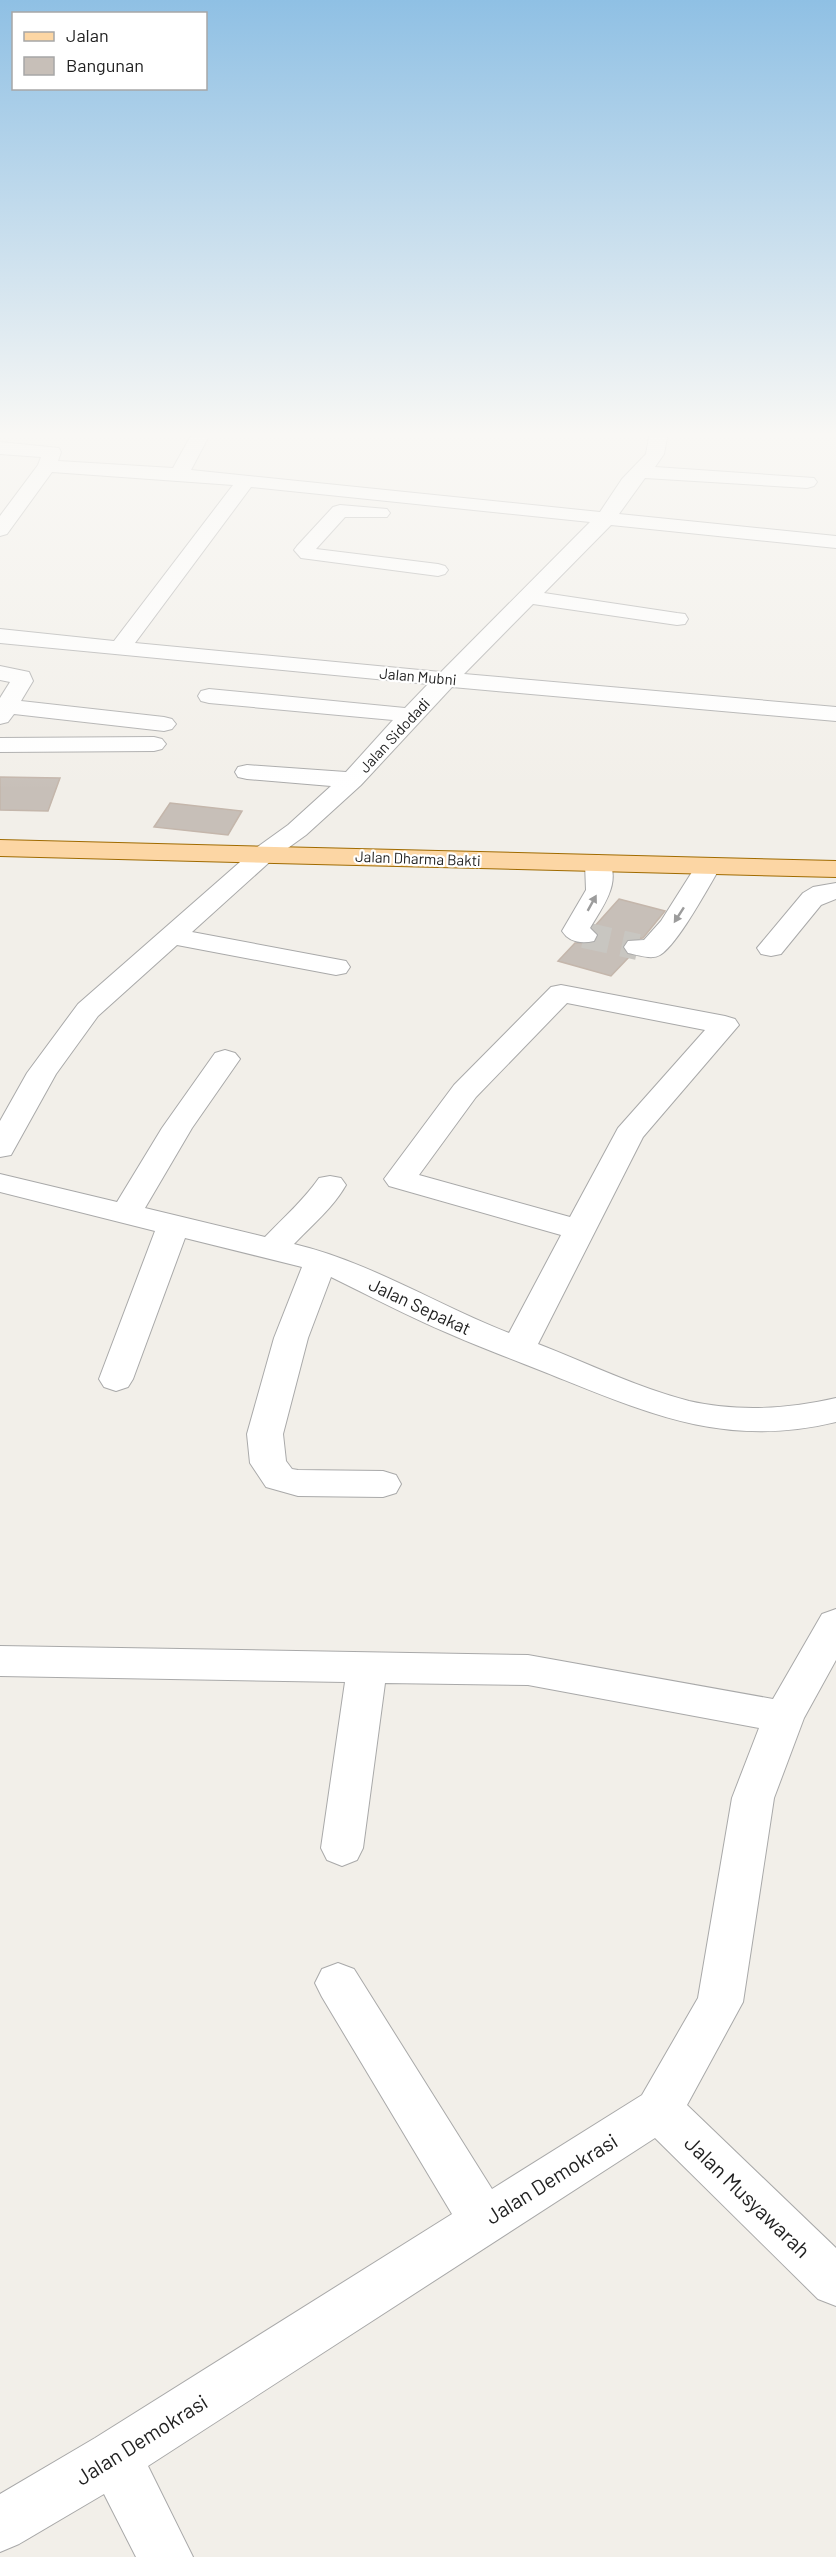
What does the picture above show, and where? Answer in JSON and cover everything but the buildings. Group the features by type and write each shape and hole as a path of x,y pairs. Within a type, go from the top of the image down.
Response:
{"main road":[{"name":"Jalan Dharma Bakti","path":"0,848 836,869"}],"street":[{"path":"121,647 193,551"},
{"path":"305,551 308,554 438,570"},
{"name":"Jalan Sidodadi","path":"0,1148 42,1073 88,1010 265,853 297,830 352,780 411,715 531,597 574,551"},
{"path":"531,597 677,619"},
{"name":"Jalan Mubni","path":"0,636 285,665 836,714"},
{"path":"0,673 15,674 21,677 22,681 3,712 159,734 0,745"},
{"path":"209,696 411,715"},
{"path":"247,772 352,780"},
{"path":"584,935 575,931 599,890 598,863"},
{"path":"638,947 651,949 672,925 708,866"},
{"path":"771,948 816,895 836,891"},
{"path":"172,936 336,967"},
{"path":"518,1349 629,1134 725,1025 561,993 465,1091 400,1179 579,1230"},
{"path":"127,1212 177,1128 225,1059"},
{"name":"Jalan Sepakat","path":"0,1183 273,1248 320,1262 384,1289 423,1310 518,1349 647,1401 689,1413 748,1420 803,1418 836,1410"},
{"path":"273,1248 307,1210 323,1198 330,1185"},
{"path":"116,1379 174,1224"},
{"path":"320,1262 291,1338 265,1434 268,1463 279,1478 298,1482 383,1484"},
{"name":"Jalan Demokrasi","path":"0,2525 114,2457 659,2110 720,2002 753,1798 784,1717 836,1624"},
{"path":"0,1661 528,1670 784,1717"},
{"path":"342,1848 367,1666"},
{"path":"338,1983 484,2221"},
{"name":"Jalan Musyawarah","path":"659,2110 836,2282"},
{"path":"114,2457 165,2557"}],"tunnel":[{"path":"584,935 638,947"}]}
